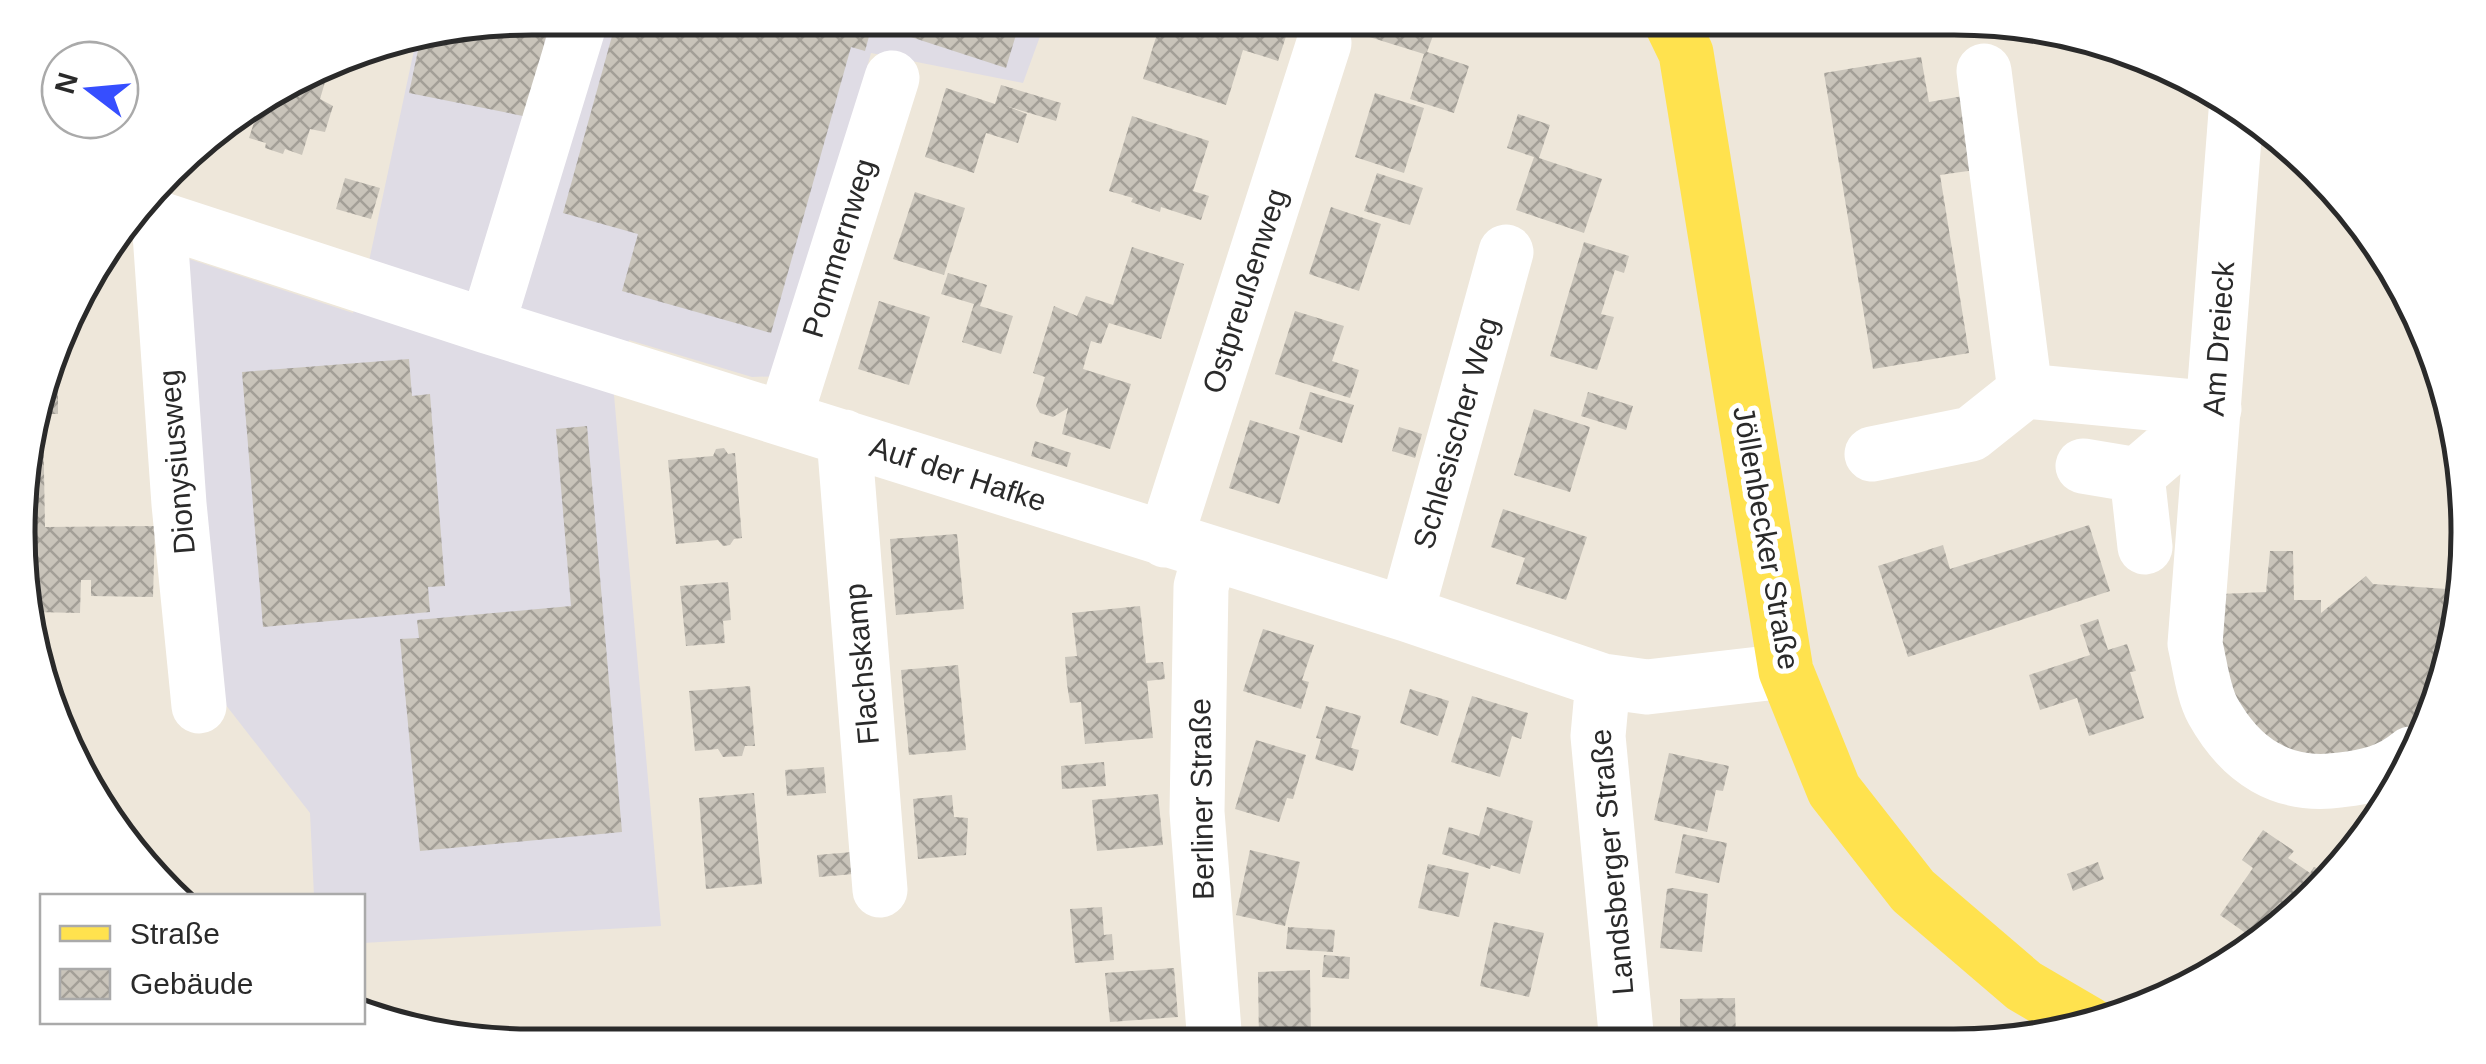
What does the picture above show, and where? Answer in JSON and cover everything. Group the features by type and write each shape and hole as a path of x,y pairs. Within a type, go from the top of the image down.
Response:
{"main road":[{"name":"Jöllenbecker Straße","path":"1684,35 1769,673 1834,790 1913,891 2024,986 2072,1014"}],"street":[{"path":"486,326 576,35"},
{"name":"Ostpreußenweg","path":"1187,547 1324,43"},
{"path":"1984,71 2025,391"},
{"name":"Pommernweg","path":"786,417 892,78"},
{"name":"Am Dreieck","path":"2235,123 2195,644 2211,709 2246,757 2284,777 2324,782 2384,780"},
{"name":"Auf der Hafke","path":"148,216 1604,680 1647,688 1769,673"},
{"name":"Dionysiusweg","path":"148,216 199,706"},
{"name":"Schlesischer Weg","path":"1406,614 1506,252"},
{"path":"1872,454 1970,434 2025,391 2214,409"},
{"path":"2137,475 2214,409"},
{"name":"Flachskamp","path":"844,437 880,890"},
{"path":"2083,466 2137,475"},
{"path":"2137,475 2145,547"},
{"name":"Berliner Straße","path":"1187,547 1201,587 1197,812 1214,1029"},
{"name":"Landsberger Straße","path":"1604,680 1598,736 1626,1029"}],"shaded area":[{"path":"532,35 1041,35 1023,83 871,53 782,376 752,377 629,340 614,395 661,926 365,943 365,894 314,894 310,813 222,700 183,257 353,313 368,266 414,50 467,39"}],"building":[{"path":"546,35 528,117 409,93 418,49 467,39"},
{"path":"612,35 869,35 865,51 851,47 771,333 622,291 638,234 563,213"},
{"path":"905,35 1016,35 1006,68"},
{"path":"1157,35 1286,35 1278,61 1243,50 1226,105 1143,79"},
{"path":"1363,35 1433,35 1427,52 1469,66 1454,113 1410,99 1424,54"},
{"path":"1921,57 1929,102 1963,96 1975,170 1940,175 1969,353 1873,369 1824,73"},
{"path":"326,80 320,99 333,106 325,132 310,129 302,155 285,149 283,154 249,138 255,120"},
{"path":"1001,85 1061,103 1056,121 1006,106 1027,114 1018,143 986,133 974,173 925,157 946,88 995,104"},
{"path":"1375,93 1424,108 1404,173 1355,157"},
{"path":"1518,114 1550,125 1539,158 1602,179 1584,233 1516,210 1534,157 1507,148"},
{"path":"1132,116 1209,141 1193,191 1209,196 1201,220 1161,207 1160,212 1109,191"},
{"path":"1377,173 1423,188 1410,225 1364,211"},
{"path":"345,178 380,188 371,219 336,209"},
{"path":"915,192 965,208 944,275 893,259"},
{"path":"1331,207 1381,224 1359,291 1309,274"},
{"path":"1584,242 1629,256 1624,273 1615,270 1601,314 1614,317 1597,370 1550,356"},
{"path":"1132,247 1184,264 1161,339 1109,323 1101,344 1091,341 1083,369 1131,384 1110,449 1062,434 1068,408 1053,417 1040,413 1036,406 1045,377 1033,373 1054,306 1077,316 1086,296 1113,305"},
{"path":"948,273 987,285 980,306 1013,316 1001,354 962,342 974,304 941,294"},
{"path":"879,301 930,317 909,385 858,369"},
{"path":"1295,311 1344,326 1332,361 1359,370 1350,398 1275,374"},
{"path":"409,359 412,396 430,394 445,586 428,587 430,612 263,627 242,372"},
{"path":"58,382 58,414 50,414"},
{"path":"1310,392 1354,405 1342,443 1299,429"},
{"path":"1588,392 1633,406 1626,430 1581,416"},
{"path":"1534,409 1590,427 1570,492 1514,475"},
{"path":"1250,420 1300,436 1279,504 1229,488"},
{"path":"587,426 622,832 420,851 400,639 419,638 417,620 571,606 556,429"},
{"path":"1399,427 1422,434 1415,458 1392,451"},
{"path":"1035,441 1071,453 1067,467 1031,456"},
{"path":"44,443 45,527 155,526 153,597 91,596 91,580 81,580 80,613 42,612 35,532"},
{"path":"724,448 728,454 735,453 742,538 723,546 718,540 676,544 668,460 713,456 716,449"},
{"path":"1503,509 1587,537 1566,600 1516,584 1525,558 1491,547"},
{"path":"2089,525 2110,591 1908,657 1878,566 1943,545 1950,569"},
{"path":"957,534 964,609 896,615 890,539"},
{"path":"2270,551 2293,551 2294,600 2321,600 2321,613 2366,576 2373,584 2447,589 2434,661 2409,731 2358,757 2273,753 2229,693 2220,663 2221,594 2266,592"},
{"path":"728,582 731,620 723,621 725,643 686,646 680,586"},
{"path":"1140,606 1146,663 1163,662 1165,679 1147,681 1153,738 1085,744 1081,702 1070,703 1067,684 1065,657 1077,656 1072,613"},
{"path":"2098,619 2108,650 2127,644 2136,671 2130,672 2144,718 2089,736 2077,698 2040,710 2029,675 2090,655 2080,625"},
{"path":"1263,629 1314,645 1302,680 1309,682 1301,709 1243,691"},
{"path":"958,665 966,750 909,755 901,670"},
{"path":"750,686 755,746 745,746 742,756 723,757 718,749 695,751 689,691"},
{"path":"1410,689 1449,701 1438,736 1400,723"},
{"path":"1472,696 1528,713 1521,739 1512,736 1500,777 1451,762"},
{"path":"1326,706 1361,716 1351,748 1359,750 1353,771 1315,759 1321,739 1316,738"},
{"path":"1256,740 1306,755 1293,799 1287,798 1279,822 1235,809"},
{"path":"1669,753 1729,766 1723,791 1716,790 1707,832 1654,820"},
{"path":"1104,762 1106,786 1062,789 1061,766"},
{"path":"824,767 826,793 787,796 785,770"},
{"path":"754,793 762,884 706,889 699,798"},
{"path":"1158,794 1163,845 1097,851 1092,800"},
{"path":"952,795 954,817 968,818 966,855 918,859 913,799"},
{"path":"1487,807 1533,821 1520,874 1442,854 1449,827 1479,836"},
{"path":"2263,830 2294,851 2288,858 2310,873 2317,868 2282,906 2246,934 2220,915 2253,868 2242,860"},
{"path":"1683,834 1727,843 1719,883 1675,873"},
{"path":"1250,850 1300,862 1285,926 1236,915"},
{"path":"852,852 854,874 819,877 817,855"},
{"path":"2098,862 2104,879 2073,891 2067,874"},
{"path":"1428,864 1469,873 1459,917 1418,908"},
{"path":"1667,889 1708,894 1702,952 1660,948"},
{"path":"1102,907 1104,935 1112,934 1114,960 1075,963 1070,909"},
{"path":"1494,922 1544,933 1529,997 1480,986"},
{"path":"1288,927 1335,930 1333,952 1286,949"},
{"path":"1324,955 1350,957 1349,979 1322,977"},
{"path":"1174,968 1178,1017 1110,1022 1105,973"},
{"path":"1310,970 1311,1029 1259,1029 1258,972"},
{"path":"1735,998 1736,1029 1680,1029 1680,999"}]}
